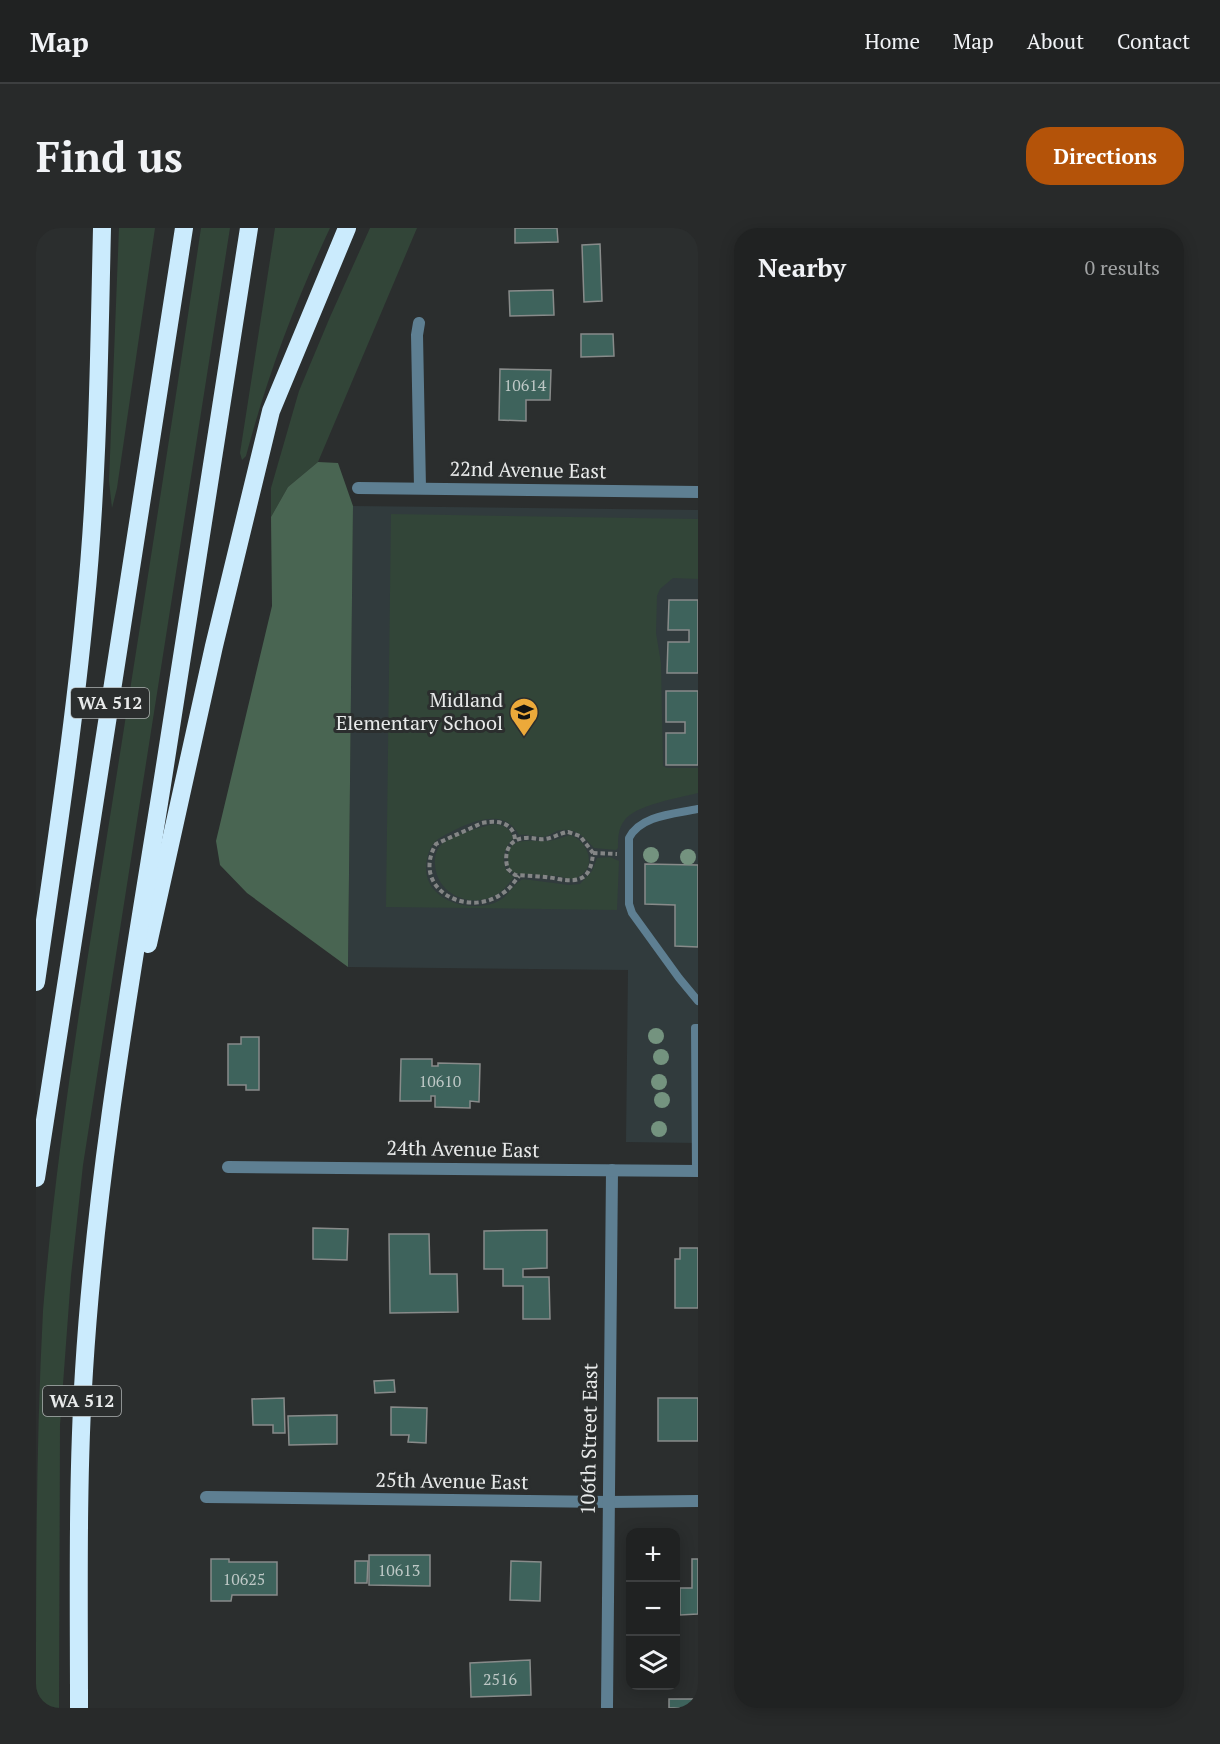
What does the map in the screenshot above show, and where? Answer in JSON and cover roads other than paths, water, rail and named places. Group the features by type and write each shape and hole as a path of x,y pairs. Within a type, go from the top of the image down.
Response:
{"highway":[{"path":"36,982 68,758 86,608 95,470 102,228"},
{"name":"WA 512","path":"36,1178 184,228"},
{"name":"WA 512","path":"79,1708 79,1531 83,1379 101,1187 112,1095 178,691 249,228"},
{"path":"112,1095 174,833 214,646 271,411 347,228"}],"street":[{"path":"419,323 417,334 420,488"},
{"name":"22nd Avenue East","path":"358,488 698,492"},
{"name":"24th Avenue East","path":"228,1167 697,1171"},
{"name":"106th Street East","path":"607,1708 612,1170"},
{"name":"25th Avenue East","path":"206,1497 698,1501"}],"lane":[{"path":"698,809 643,822 634,828 629,838 629,904 632,913 698,1001"},
{"path":"697,1171 695,1028 698,1028"}],"place":[{"name":"Midland Elementary School","path":"524,738"}]}
